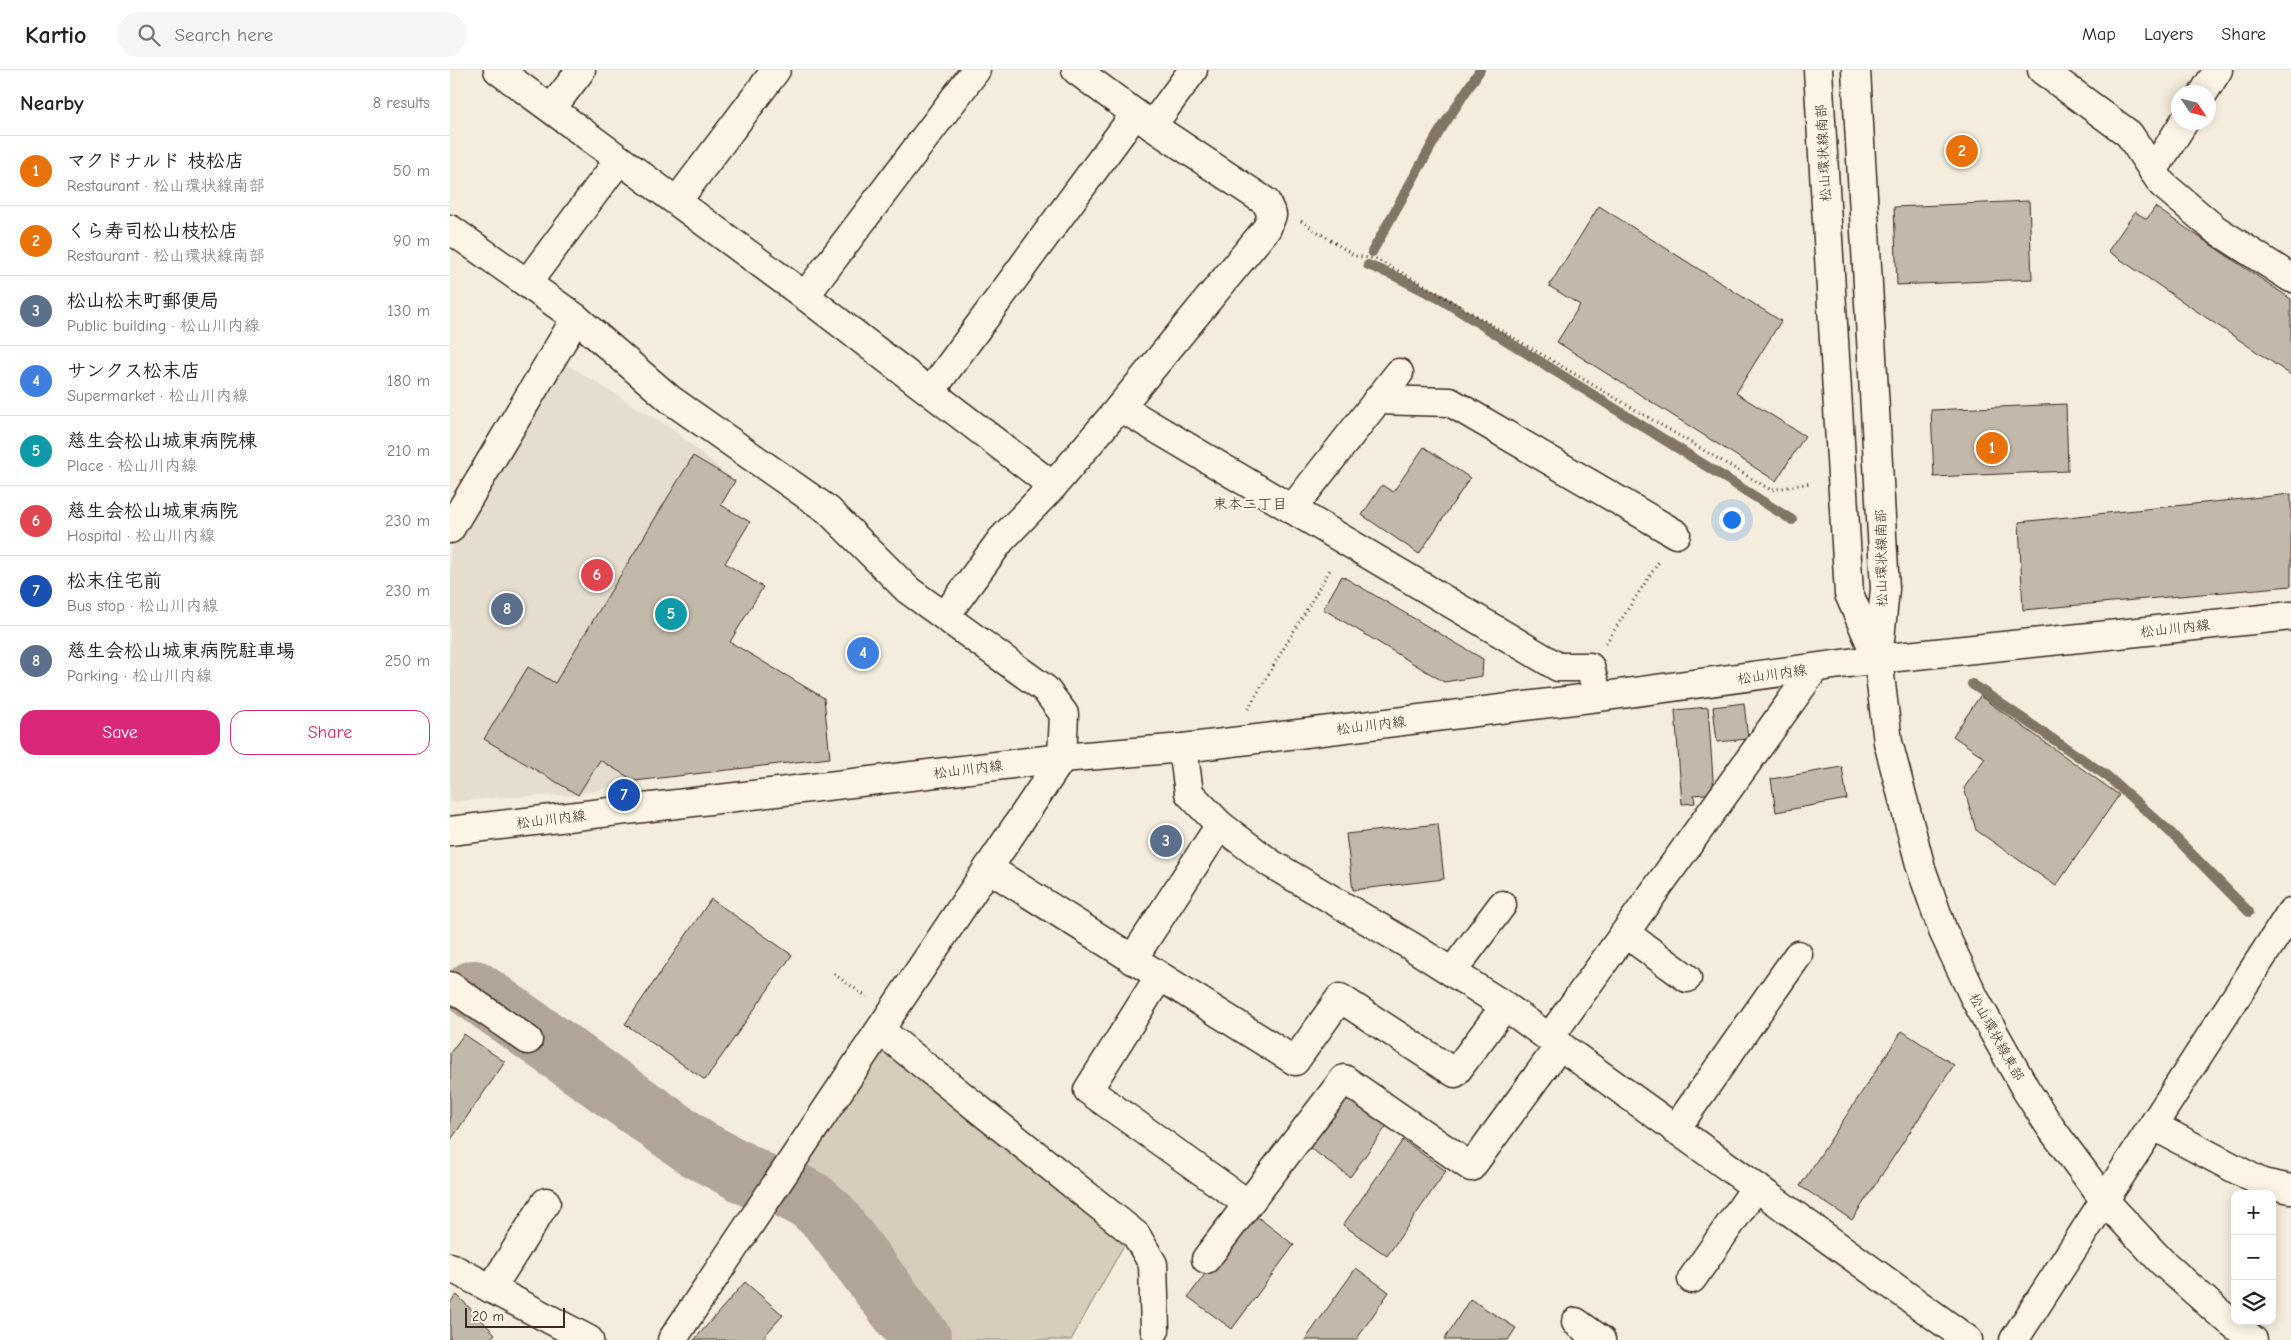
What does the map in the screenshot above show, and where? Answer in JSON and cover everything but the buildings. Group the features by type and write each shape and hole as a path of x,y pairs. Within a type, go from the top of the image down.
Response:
{"street":[{"path":"498,70 805,296 1053,486"},
{"path":"552,108 581,70"},
{"path":"677,201 776,70"},
{"path":"805,296 976,70"},
{"path":"945,616 1000,540 1053,486 1120,407 1267,228 1272,215 1266,202 1143,120 1076,70"},
{"path":"931,391 1143,120 1193,70"},
{"name":"松山環状線南部","path":"1818,70 1849,594 1878,659"},
{"name":"松山環状線南部","path":"1856,70 1885,589 1878,659"},
{"path":"2042,70 2129,134 2162,184 2215,229 2291,278"},
{"path":"2208,85 2218,70"},
{"path":"2153,171 2179,130"},
{"path":"527,283 619,160"},
{"path":"450,229 576,318 671,400 828,510 908,590 1045,689 1064,714 1062,758 672,1340"},
{"path":"450,529 576,318"},
{"path":"1292,509 1399,373"},
{"path":"1376,400 1450,402 1676,534"},
{"path":"1120,407 1558,667 1590,667 1598,697"},
{"name":"松山川内線","path":"450,831 1062,758 1183,748 1598,697 1878,659 2291,616"},
{"name":"松山環状線東部","path":"1878,659 1891,751 1921,868 1943,931 1974,997 2026,1090 2051,1128 2105,1201 2161,1261 2253,1340"},
{"path":"1206,1259 1344,1079 1471,1167 1625,933 1815,668"},
{"path":"1183,748 1189,794 1220,825 1270,863 1505,1006 1968,1340"},
{"path":"1132,960 1220,825"},
{"path":"988,868 1159,977 1296,1061 1340,998 1455,1073 1505,1006"},
{"path":"1452,972 1502,905"},
{"path":"2014,1340 2291,912"},
{"path":"1625,933 1687,978"},
{"path":"1675,1130 1798,955"},
{"path":"1159,977 1088,1090 1248,1204"},
{"path":"450,986 528,1040"},
{"path":"880,1030 1136,1235 1153,1264 1156,1330"},
{"path":"2154,1126 2262,1183 2291,1190"},
{"path":"1692,1279 1756,1187"},
{"path":"491,1289 546,1202"},
{"path":"450,1268 589,1340"},
{"path":"1576,1322 1601,1340"}],"path":[{"path":"1272,215 1293,216 1354,256 1376,259 1419,282 1771,490 1816,482"},
{"path":"1590,667 1676,534"},
{"path":"1248,710 1346,542"}],"shaded area":[{"path":"566,364 672,429 735,481 721,505 750,522 725,563 763,587 730,642 824,698 830,758 635,781 578,795 504,797 450,802 450,550"},
{"path":"883,1047 1120,1231 1124,1245 1071,1340 940,1340 804,1165"}],"waterway":[{"path":"1372,252 1438,134 1480,70"},
{"path":"1368,265 1397,277 1442,300 1792,520"},
{"path":"1972,684 2107,776 2168,830 2249,912"},
{"path":"474,990 698,1149 755,1179"},
{"path":"790,1190 811,1201 829,1217 922,1340"}],"place":[{"name":"くら寿司松山枝松店","path":"1962,151"},
{"name":"マクドナルド 枝松店","path":"1992,448"},
{"name":"慈生会松山城東病院","path":"597,575"},
{"name":"慈生会松山城東病院駐車場","path":"507,609"},
{"name":"慈生会松山城東病院棟","path":"671,614"},
{"name":"サンクス松末店","path":"863,653"},
{"name":"松末住宅前","path":"624,795"},
{"name":"松山松末町郵便局","path":"1166,841"}],"district":[{"name":"束本二丁目","path":"1250,504"}]}
